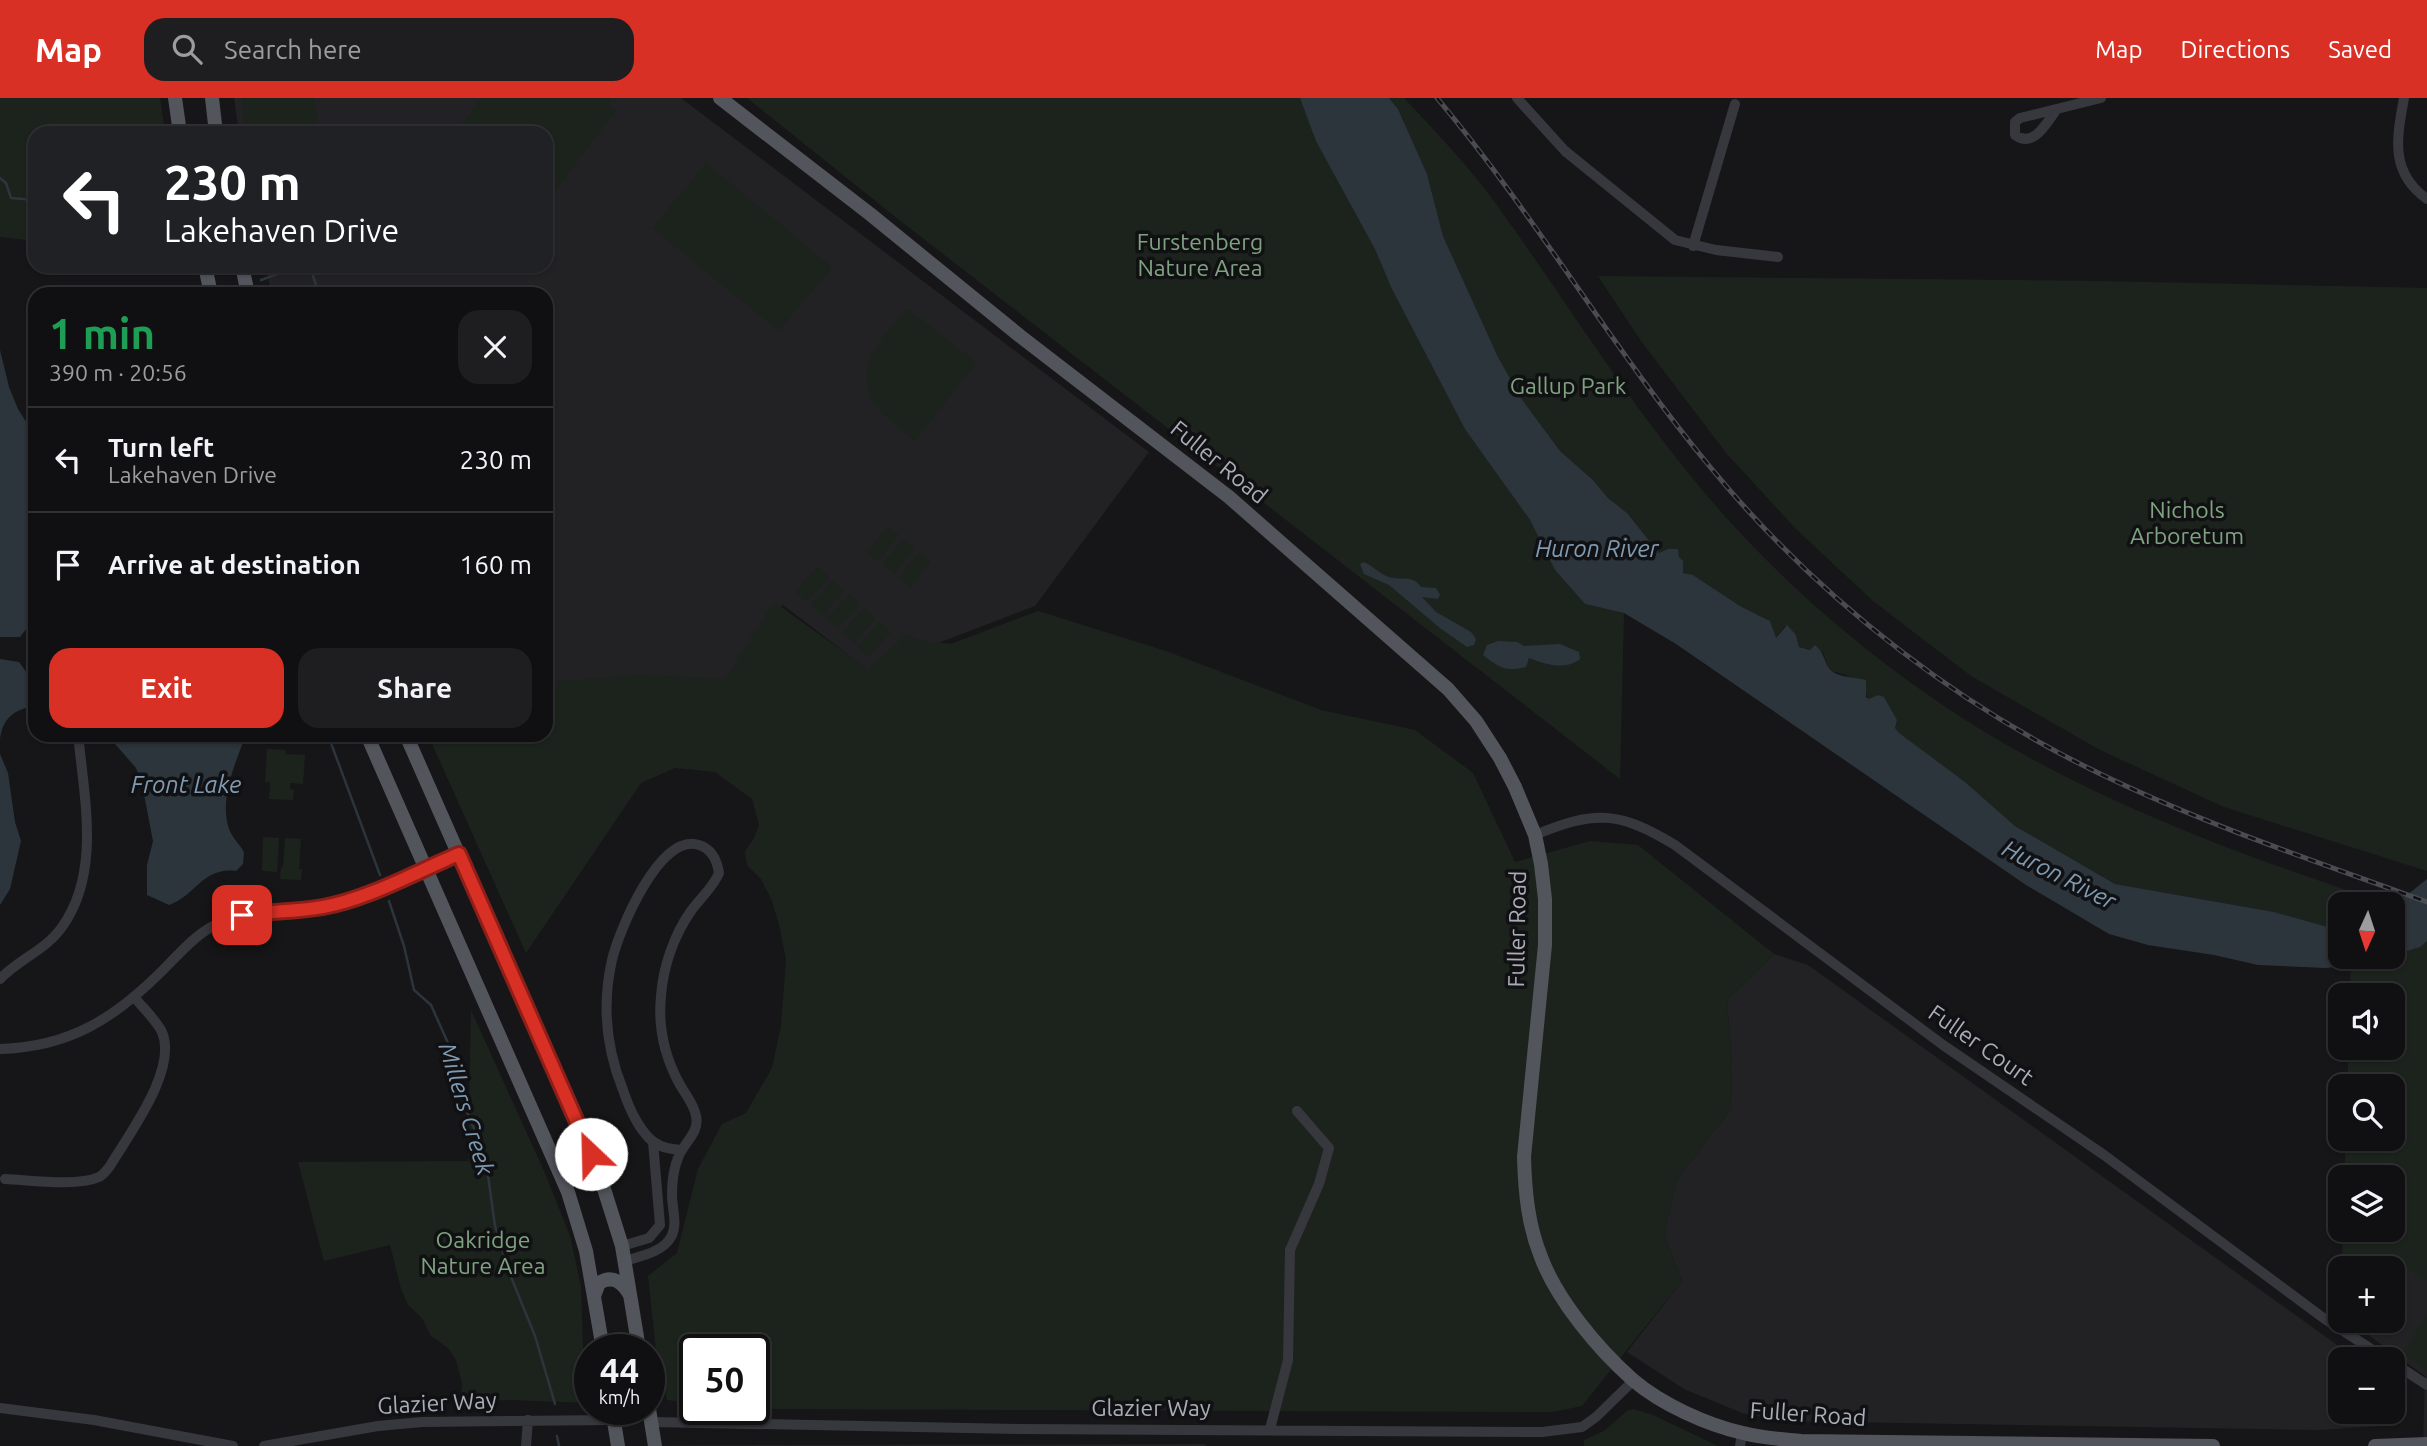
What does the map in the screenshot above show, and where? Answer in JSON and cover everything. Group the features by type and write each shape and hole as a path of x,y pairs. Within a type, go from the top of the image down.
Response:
{"main road":[{"path":"175,98 179,126"},
{"path":"212,98 215,126"},
{"name":"Fuller Road","path":"720,98 1229,497 1448,690 1476,721 1516,787 1535,835 1545,900 1545,945 1524,1157 1530,1220 1541,1257 1559,1294 1633,1380 1682,1410 1741,1440 2213,1446"},
{"path":"370,742 568,1192 586,1251 600,1334"},
{"path":"410,742 599,1173 622,1246 637,1334"},
{"path":"594,1296 599,1283 609,1279 619,1282 631,1296"},
{"path":"615,1425 618,1446"},
{"path":"652,1425 655,1446"},
{"path":"2375,1446 2427,1444"}],"street":[{"path":"1517,98 1565,151 1675,240 1693,246 1778,257"},
{"path":"2057,109 2101,98"},
{"path":"2404,98 2397,148 2400,164 2413,186 2427,199"},
{"path":"1693,246 1735,104"},
{"path":"0,979 46,944 62,927 75,902 83,872 88,835 79,742"},
{"name":"Fuller Court","path":"1535,835 1562,824 1593,817 1624,820 1646,827 1685,853 1943,1045 2104,1155 2322,1317 2368,1347"},
{"path":"625,1261 655,1251 671,1237 674,1220 673,1174 682,1150 694,1134 697,1117 665,1050 660,1017 660,997 666,967 678,933 719,873 714,855 695,843 686,844 669,854 642,888 620,934 608,982 608,1037 616,1072 626,1098 639,1124 653,1142 664,1148 682,1150"},
{"path":"0,1049 37,1045 77,1034 98,1023 135,998 195,938 216,924 242,915 335,904 459,854"},
{"path":"5,1178 49,1182 88,1180 101,1177 110,1166 157,1085 166,1058 161,1030 135,998"},
{"path":"1270,1429 1288,1360 1290,1250 1319,1184 1328,1148 1297,1111"},
{"path":"622,1246 649,1238 660,1225 653,1142"},
{"name":"Fuller Court","path":"2405,1371 2427,1385"},
{"name":"Glazier Way","path":"665,1416 1021,1429 1564,1430 1582,1427 1596,1417 1633,1380"},
{"path":"0,1408 94,1420 233,1446"},
{"name":"Glazier Way","path":"264,1446 378,1426 574,1417"},
{"path":"526,1446 528,1420"},
{"path":"161,1446 163,1434"}],"shaded area":[{"path":"234,98 681,98 1149,452 1035,606 868,670 783,605 728,685 553,692 553,287 270,287 267,273 553,273 553,126 238,126"},
{"path":"2427,941 2427,1446 2423,1446 2425,1376 2405,1362 2405,1347 2385,1347 2366,1333 2405,1333 2405,1256 2342,1256 2343,1242 2405,1242 2405,1165 2345,1165 2346,1151 2405,1151 2405,1074 2348,1074 2348,1060 2405,1060 2405,983 2350,983 2351,970 2404,970 2405,952 2420,947"},
{"path":"1774,954 1808,965 2340,1347 2328,1347 2328,1424 2384,1426 2318,1430 1781,1421 1742,1413 1684,1389 1627,1352 1682,1281 1664,1235 1676,1181 1731,1109 1732,1065 1727,1000"},
{"path":"759,1445 1206,1446 619,1446"}],"green space":[{"path":"0,98 160,98 164,126 28,126 28,240 0,237"},
{"path":"241,98 314,98 318,125 245,126"},
{"path":"481,98 611,98 610,105 616,110 553,195 553,126 461,126"},
{"name":"Furstenberg Nature Area","path":"747,98 1300,98 1500,477 1530,520 1555,570 1585,604 1624,613 1620,779 898,219"},
{"name":"Gallup Park","path":"1389,98 1404,98 1449,146 1481,184 1638,407 1690,475 1769,563 1828,617 1921,690 1975,726 2031,758 2148,815 2269,863 2352,892 2328,892 2328,927 2274,912 2115,884 2015,826 1965,782 1898,733 1895,728 1897,720 1884,697 1878,695 1869,700 1865,691 1849,676 1832,671 1828,667 1823,652 1799,647 1796,635 1785,626 1776,638 1767,619 1740,606 1693,575 1683,573 1683,561 1668,549 1659,553 1627,513 1560,451 1523,401 1498,357 1443,236 1427,174 1398,109"},
{"path":"706,163 832,267 779,331 652,228"},
{"name":"Nichols Arboretum","path":"1598,276 2097,281 2427,288 2427,871 2224,807 2100,750 1971,676 1873,601 1795,528 1727,454 1641,341"},
{"path":"907,309 977,362 915,441 878,408 870,394 867,380 872,354"},
{"path":"887,526 899,535 878,562 866,552"},
{"path":"903,539 915,548 894,574 882,565"},
{"path":"919,552 931,561 911,587 898,578"},
{"path":"817,566 829,577 807,602 795,592"},
{"path":"833,580 845,591 822,616 811,605"},
{"path":"849,594 860,604 838,629 826,619"},
{"path":"774,602 868,669 907,634 922,641 951,644 1038,611 1166,651 1321,710 1415,730 1473,773 1515,862 1590,841 1638,845 1774,954 1727,1000 1732,1065 1731,1109 1676,1181 1664,1235 1682,1281 1582,1406 1553,1412 770,1409 770,1334 679,1334 679,1401 667,1400 665,1334 654,1334 648,1276 677,1253 698,1169 722,1124 746,1113 772,1068 781,1026 786,959 772,901 761,879 747,865 745,851 759,825 752,799 715,772 675,768 641,783 526,953 431,742 553,742 553,681 640,675 725,679"},
{"path":"864,607 876,618 854,643 842,633"},
{"path":"880,621 891,632 869,657 857,647"},
{"path":"267,749 305,755 303,784 290,783 290,789 294,790 293,800 269,799 270,782 265,782"},
{"path":"263,837 279,838 277,872 262,871"},
{"path":"285,838 301,839 301,880 280,879"},
{"path":"2427,941 2427,1281 2405,1268 2405,1256 2342,1256 2343,1242 2405,1242 2405,1165 2345,1165 2346,1151 2405,1151 2405,1074 2348,1074 2348,1060 2405,1060 2405,983 2350,983 2351,970 2404,970 2405,953"},
{"name":"Oakridge Nature Area","path":"471,1010 544,1171 570,1236 581,1286 582,1334 574,1334 574,1402 510,1400 461,1402 462,1383 456,1360 448,1348 431,1336 422,1318 408,1305 401,1289 390,1245 324,1261 298,1162 468,1161"},
{"path":"2427,1315 2427,1371 2405,1354 2405,1350"},
{"path":"1628,1410 1653,1415 1718,1446 1584,1446 1584,1440 1604,1431"}],"water":[{"name":"Huron River","path":"1300,98 1389,98 1398,109 1427,174 1443,236 1498,357 1523,401 1560,451 1627,513 1659,553 1678,549 1679,557 1683,561 1683,573 1693,575 1740,606 1770,621 1776,638 1787,625 1796,635 1799,647 1810,650 1815,645 1834,672 1866,680 1866,697 1884,697 1897,720 1895,728 1899,733 1965,782 2015,826 2115,884 2274,912 2328,927 2328,968 2258,965 2148,945 2109,934 2026,885 1676,644 1624,613 1585,604 1555,570 1530,520 1465,429 1392,289 1375,249 1316,141"},
{"path":"0,350 9,387 28,425 28,627 20,637 0,637"},
{"path":"1364,562 1389,577 1410,579 1421,587 1436,588 1440,595 1438,599 1422,597 1436,612 1471,632 1476,639 1474,645 1467,647 1389,585 1364,574 1360,564"},
{"path":"1498,641 1517,642 1524,646 1560,644 1579,652 1580,659 1561,666 1529,658 1526,667 1508,669 1483,655 1487,645"},
{"path":"0,659 19,662 28,674 28,708 10,716 3,726 0,740"},
{"name":"Front Lake","path":"112,742 243,742 230,782 226,806 229,829 244,852 243,864 236,871 215,873 169,905 147,895 147,865 153,841 142,784 136,768"},
{"path":"0,754 8,773 15,822 21,841 10,889 0,905"},
{"path":"2427,879 2427,941 2420,947 2405,952 2405,897"}],"waterway":[{"name":"Millers Creek","path":"0,178 6,183 11,198 28,199"},
{"name":"Millers Creek","path":"261,280 280,273"},
{"name":"Millers Creek","path":"312,273 317,287"},
{"name":"Millers Creek","path":"331,742 380,875"},
{"name":"Millers Creek","path":"389,901 404,946 414,990 431,1005 448,1043 450,1073 476,1133 487,1168 495,1226 509,1272 535,1336 555,1404"},
{"name":"Millers Creek","path":"557,1436 559,1446"}],"railway":[{"path":"1437,98 1508,189 1641,377 1711,468 1800,565 1900,651 2010,725 2126,786 2275,847 2427,902"}],"route":[{"path":"242,915 335,904 361,896 459,854 591,1154"}]}
